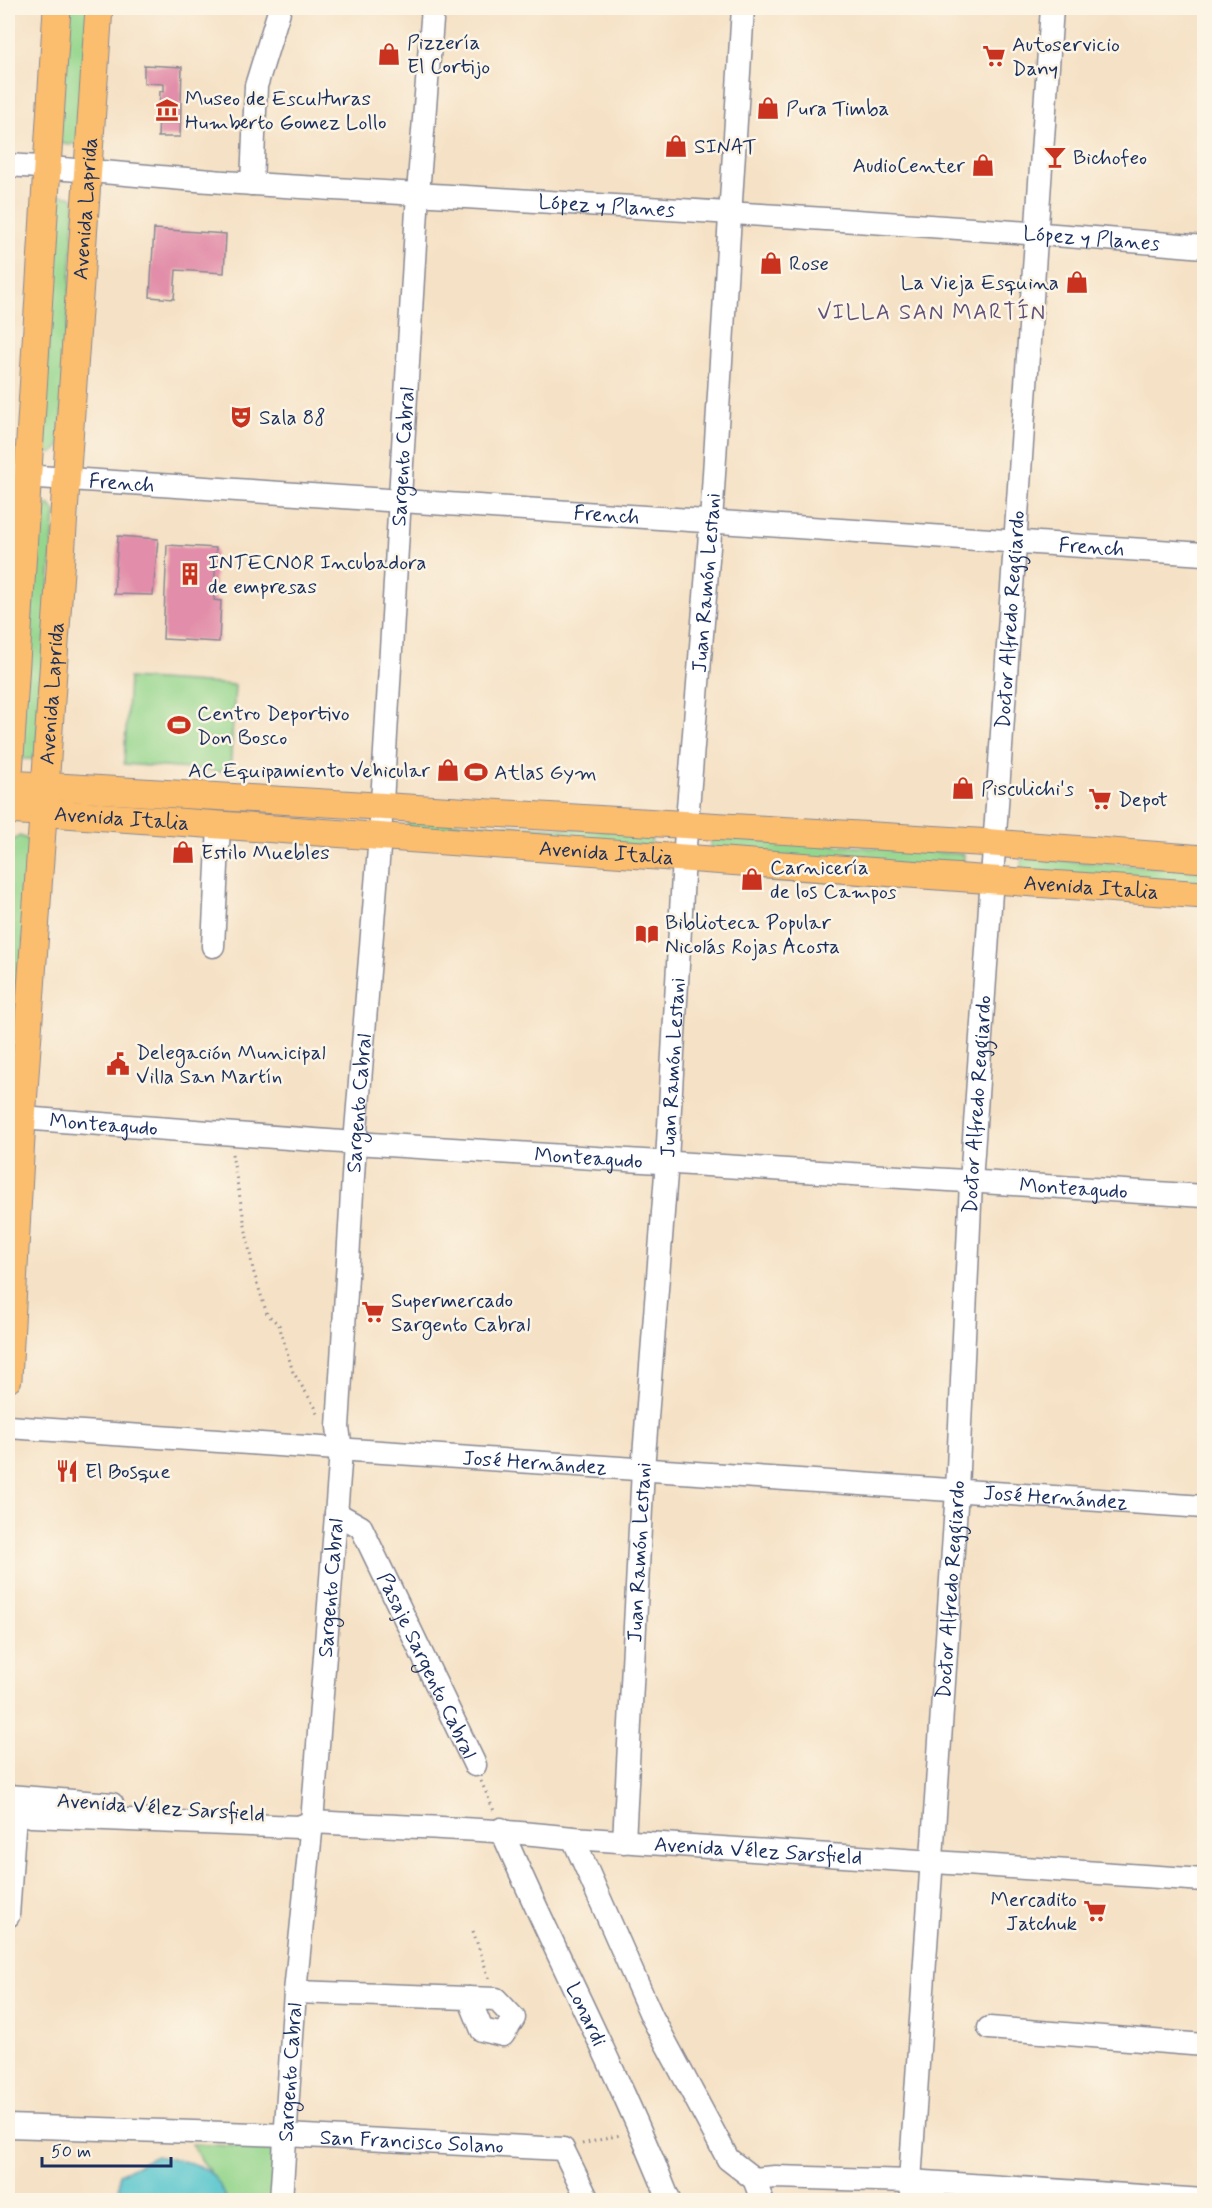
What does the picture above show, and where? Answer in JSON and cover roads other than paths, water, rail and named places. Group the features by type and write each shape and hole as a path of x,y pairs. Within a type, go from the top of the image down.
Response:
{"main road":[{"name":"Avenida Laprida","path":"8,790 18,476 46,168 57,8"},
{"name":"Avenida Laprida","path":"8,1379 15,1118 45,813 99,8"},
{"name":"Avenida Italia","path":"8,784 993,843 1204,859"},
{"name":"Avenida Italia","path":"8,810 1204,895"}],"street":[{"path":"252,184 256,86 280,8"},
{"name":"Sargento Cabral","path":"281,2200 295,1992 312,1822 341,1451 338,1427 355,1143 380,836 418,193 433,8"},
{"name":"Juan Ramón Lestani","path":"624,1842 643,1469 667,1161 684,858 711,522 743,8"},
{"name":"Doctor Alfredo Reggiardo","path":"912,2191 957,1491 971,1182 1052,8"},
{"name":"López y Planes","path":"8,165 90,169 252,184 1038,233 1204,247"},
{"name":"French","path":"18,476 1204,554"},
{"path":"213,946 219,826"},
{"name":"Monteagudo","path":"15,1118 355,1143 1204,1196"},
{"name":"José Hernández","path":"8,1427 1204,1507"},
{"name":"Pasaje Sargento Cabral","path":"336,1513 361,1527 475,1765"},
{"path":"8,1916 12,1804"},
{"name":"Avenida Vélez Sarsfield","path":"12,1804 299,1815 312,1822 445,1830 501,1829 624,1842 1204,1880"},
{"name":"Lonardi","path":"501,1829 566,1975 642,2130 669,2200"},
{"path":"573,1838 657,2028 728,2159 758,2190 776,2177 912,2191 1204,2200"},
{"path":"295,1992 469,1998 496,1999 514,2018 503,2035 482,2030 469,1998"},
{"path":"989,2028 1204,2045"},
{"name":"San Francisco Solano","path":"8,2126 285,2135 563,2149 588,2200"}],"water":[{"path":"156,2156 199,2166 214,2177 227,2200 118,2200 119,2174"}],"place":[{"name":"Pizzería El Cortijo","path":"389,54"},
{"name":"Autoservicio Dany","path":"994,56"},
{"name":"Pura Timba","path":"768,108"},
{"name":"Museo de Esculturas Humberto Gomez Lollo","path":"167,110"},
{"name":"SINAT","path":"676,146"},
{"name":"Bichofeo","path":"1055,157"},
{"name":"AudioCenter","path":"983,165"},
{"name":"Rose","path":"771,263"},
{"name":"La Vieja Esquina","path":"1077,282"},
{"name":"Sala 88","path":"241,417"},
{"name":"INTECNOR Incubadora de empresas","path":"190,574"},
{"name":"Centro Deportivo Don Bosco","path":"179,725"},
{"name":"AC Equipamiento Vehicular","path":"448,770"},
{"name":"Atlas Gym","path":"476,772"},
{"name":"Pisculichi's","path":"963,788"},
{"name":"Depot","path":"1100,799"},
{"name":"Estilo Muebles","path":"183,852"},
{"name":"Carnicería de los Campos","path":"752,879"},
{"name":"Biblioteca Popular Nicolás Rojas Acosta","path":"647,934"},
{"name":"Delegación Municipal Villa San Martín","path":"118,1064"},
{"name":"Supermercado Sargento Cabral","path":"373,1312"},
{"name":"El Bosque","path":"67,1471"},
{"name":"Mercadito Jatchuk","path":"1095,1911"}],"district":[{"name":"VILLA SAN MARTÍN","path":"932,311"}]}
